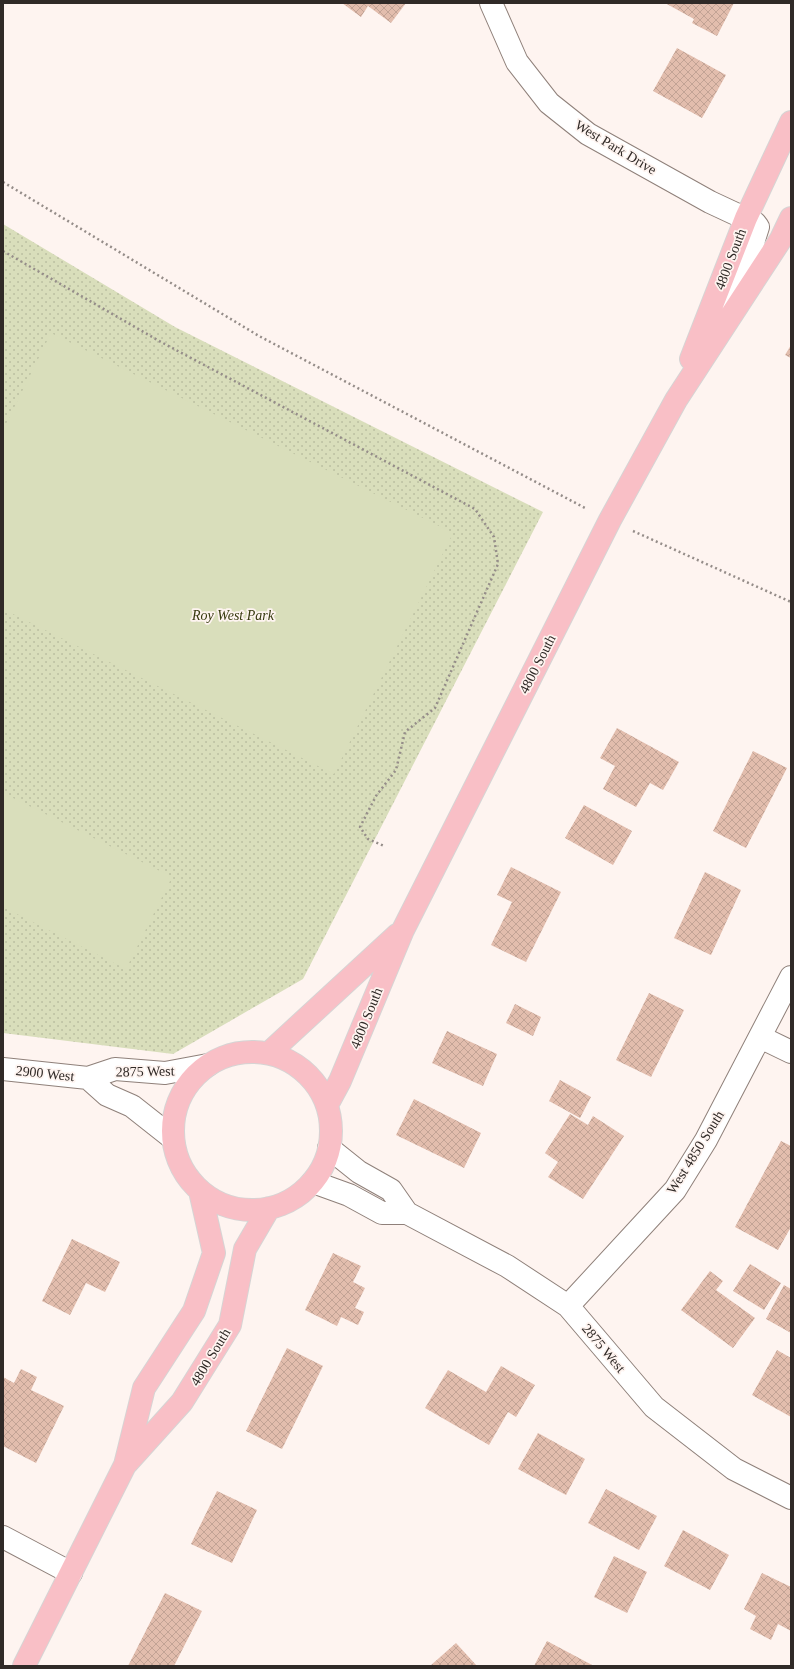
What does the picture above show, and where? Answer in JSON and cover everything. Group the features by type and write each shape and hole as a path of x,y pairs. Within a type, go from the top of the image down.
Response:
{"main road":[{"name":"4800 South","path":"676,400 746,218 791,122"},
{"name":"4800 South","path":"327,1105 340,1080 403,930 610,520 676,400 781,239 791,218"},
{"name":"4800 South","path":"269,1053 403,930"},
{"path":"248,1051 269,1053 294,1063 314,1081 327,1105 331,1126 329,1148 323,1165 313,1182 301,1193 286,1202 269,1208 244,1210 221,1204 200,1191 185,1174 175,1153 170,1136 177,1104 189,1082 208,1064 227,1055 241,1052 248,1051"},
{"name":"4800 South","path":"24,1666 125,1465 144,1388 194,1311 214,1253 200,1191"},
{"name":"4800 South","path":"125,1465 182,1402 230,1325 245,1249 269,1208"}],"street":[{"name":"West Park Drive","path":"491,3 517,62 549,103 588,134 710,202 746,218"},
{"name":"West 4850 South","path":"568,1306 675,1190 706,1140 791,977"},
{"path":"760,1037 791,1052"},
{"name":"2875 West","path":"88,1078 116,1069 165,1073 208,1064"},
{"name":"2900 West","path":"3,1069 88,1078"},
{"name":"2875 West","path":"88,1078 107,1095 132,1106 170,1136"},
{"name":"2875 West","path":"329,1148 359,1172 391,1190 407,1213 507,1266 568,1306 654,1406 734,1469 791,1498"},
{"name":"2875 West","path":"313,1182 349,1195 382,1213 407,1213"},
{"path":"3,1537 71,1573"}],"path":[{"path":"3,182 259,336 566,497"},
{"path":"3,251 161,342 476,509 494,537 498,564 435,708 405,732 396,770 376,796 360,827 368,839 384,846"},
{"path":"645,536 791,602"}],"green space":[{"name":"Roy West Park","path":"3,224 175,327 543,512 303,979 173,1054 3,1033"},
{"path":"51,333 453,533 334,774 3,609 3,430"},
{"path":"3,793 172,877 126,969 3,907"}],"building":[{"path":"342,3 406,3 391,23 368,6 361,17"},
{"path":"665,3 734,3 717,36 692,23 694,19"},
{"path":"677,48 726,75 702,118 653,91"},
{"path":"791,345 791,358 785,355"},
{"path":"617,728 679,762 663,790 650,783 636,807 603,789 615,766 600,758"},
{"path":"753,751 787,768 746,848 713,831"},
{"path":"584,805 632,831 613,865 565,838"},
{"path":"511,867 561,892 526,962 491,945 512,902 497,895"},
{"path":"705,872 741,890 711,955 674,938"},
{"path":"649,993 684,1010 651,1077 616,1060"},
{"path":"515,1004 541,1017 533,1036 506,1023"},
{"path":"447,1031 497,1054 483,1086 432,1063"},
{"path":"560,1080 591,1097 580,1118 549,1101"},
{"path":"414,1099 481,1133 464,1168 396,1135"},
{"path":"570,1114 588,1125 593,1116 624,1136 583,1199 548,1177 558,1162 545,1153"},
{"path":"781,1141 791,1146 791,1227 778,1250 735,1227"},
{"path":"72,1239 120,1262 105,1292 86,1283 70,1315 42,1301"},
{"path":"333,1253 361,1266 353,1282 365,1288 355,1308 364,1312 358,1325 341,1317 337,1326 305,1310"},
{"path":"750,1264 781,1283 764,1310 733,1291"},
{"path":"710,1271 723,1281 716,1290 755,1318 733,1348 681,1310"},
{"path":"784,1285 791,1289 791,1333 766,1319"},
{"path":"287,1348 323,1366 282,1449 246,1431"},
{"path":"777,1350 791,1358 791,1417 752,1395"},
{"path":"501,1366 535,1385 516,1417 508,1412 489,1445 425,1408 448,1370 486,1392"},
{"path":"21,1369 37,1377 31,1390 64,1406 36,1463 3,1446 3,1377 14,1383"},
{"path":"538,1433 585,1459 566,1495 518,1469"},
{"path":"606,1489 657,1516 639,1550 588,1523"},
{"path":"217,1491 257,1510 232,1563 191,1544"},
{"path":"683,1530 729,1555 710,1590 664,1566"},
{"path":"614,1556 647,1572 627,1613 594,1597"},
{"path":"762,1573 791,1587 791,1631 778,1624 771,1640 750,1629 756,1616 744,1609"},
{"path":"165,1593 202,1611 174,1666 128,1666"},
{"path":"547,1641 594,1666 534,1666"},
{"path":"456,1643 477,1666 430,1666"}]}
